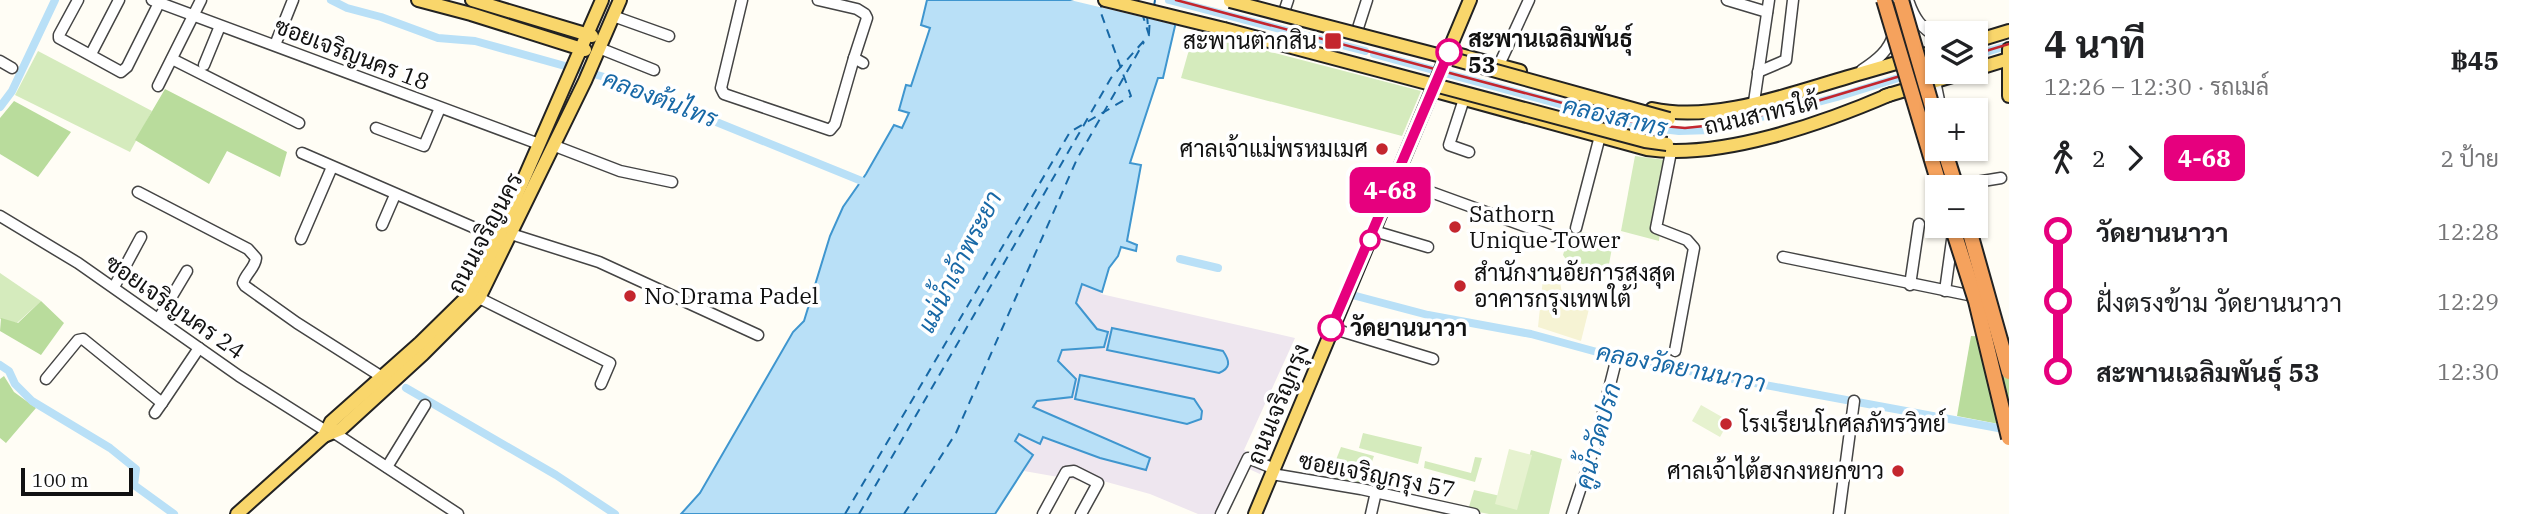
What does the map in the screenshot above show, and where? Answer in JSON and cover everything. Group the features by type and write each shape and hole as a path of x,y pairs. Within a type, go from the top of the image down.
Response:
{"highway":[{"path":"1884,0 1946,175"},
{"path":"1899,0 1929,98"},
{"path":"1957,238 1976,301 2009,438"},
{"path":"1971,238 2009,372"}],"main road":[{"path":"418,0 433,2 580,48 599,47"},
{"path":"472,0 587,34 599,47"},
{"name":"ถนนเจริญนคร","path":"328,433 331,422 472,292 498,239 602,0"},
{"name":"ถนนเจริญนคร","path":"237,514 328,433 341,429 479,298 555,146 620,0"},
{"path":"1105,0 1669,148"},
{"path":"1228,0 1669,119 1713,119 1748,110 1790,94"},
{"name":"ถนนเจริญกรุง","path":"1255,514 1470,0"},
{"path":"1988,37 2009,31"},
{"path":"1447,58 1499,65 1661,111 1688,114 1720,110 1790,94 1925,55"},
{"path":"1988,64 2008,55 2009,96"},
{"name":"ถนนสาทรใต้","path":"1435,86 1464,99 1647,149 1710,142 1925,84"}],"street":[{"path":"78,0 59,37 121,72 125,71 155,1"},
{"path":"90,54 119,0"},
{"path":"158,86 201,0"},
{"path":"275,45 293,0"},
{"path":"742,0 721,88 724,94 830,130 835,124 858,61 866,18 865,14 857,9 818,0"},
{"path":"1250,0 1287,5 1447,58"},
{"path":"1359,29 1367,0"},
{"path":"1499,65 1529,0"},
{"path":"1727,0 1767,12"},
{"path":"1754,102 1769,0"},
{"path":"1758,72 1786,60 1793,0"},
{"path":"1855,75 1879,59 1892,40 1895,29 1892,0"},
{"path":"1908,0 1912,13 1925,28"},
{"name":"ซอยเจริญนคร 18","path":"155,1 539,144"},
{"path":"613,16 669,36"},
{"path":"204,65 220,26"},
{"path":"599,47 653,70"},
{"path":"172,59 299,123"},
{"path":"0,61 12,68"},
{"path":"1464,99 1449,145 1469,152"},
{"path":"376,128 424,146 440,107"},
{"path":"1576,228 1600,136"},
{"path":"555,146 620,171 672,182"},
{"path":"1669,148 1656,228 1687,240 1694,248 1675,351"},
{"path":"302,153 498,239"},
{"path":"301,239 332,167"},
{"path":"1988,180 2001,178"},
{"path":"1395,179 1552,236"},
{"path":"138,192 248,248 256,258 255,265 244,279 245,286 382,377"},
{"path":"382,225 395,195"},
{"name":"ซอยเจริญนคร 24","path":"0,216 114,287 199,348 328,433 387,467 458,514"},
{"path":"1910,285 1919,224"},
{"path":"1374,231 1428,247"},
{"path":"511,234 599,262 758,335"},
{"path":"114,287 141,237"},
{"path":"1945,291 1952,238"},
{"path":"1783,257 1910,285 1995,299"},
{"path":"159,317 187,271"},
{"path":"479,298 610,363 601,384"},
{"path":"1331,328 1433,359"},
{"path":"46,379 78,340 83,339 162,403"},
{"path":"155,412 199,348"},
{"path":"1572,514 1594,449 1616,360"},
{"path":"1839,514 1853,404"},
{"path":"387,467 425,405"},
{"name":"ซอยเจริญกรุง 57","path":"1221,514 1248,458 1273,471 1376,492 1445,511 1474,514"},
{"path":"1043,514 1066,472 1074,471 1098,483 1081,514"},
{"path":"1371,514 1376,492"}],"shaded area":[{"path":"1559,265 1574,268 1568,279 1559,277 1563,298 1590,305 1581,341 1538,327 1544,269 1558,272"},
{"path":"1082,284 1102,292 1101,294 1295,338 1244,450 1266,460 1260,474 1238,464 1217,514 1198,514 1150,494 1096,479 1081,481 1024,471 1033,455 1015,441 1019,434 1043,437 1076,449 1084,430 1032,408 1062,350 1098,329 1076,303"}],"green space":[{"path":"1194,32 1421,91 1402,136 1181,78"},
{"path":"38,51 152,111 130,152 15,95"},
{"path":"165,89 287,152 280,177 227,151 209,184 135,140"},
{"path":"14,101 71,132 38,177 0,154 0,118"},
{"path":"1635,156 1665,160 1659,241 1621,231"},
{"path":"1570,232 1614,237 1607,275 1577,268 1563,255"},
{"path":"0,273 41,301 17,323 0,319"},
{"path":"41,301 64,323 41,355 0,331 1,318 18,323"},
{"path":"1971,336 2009,337 2009,426 1957,416"},
{"path":"4,376 14,392 36,408 6,443 0,438 0,379"},
{"path":"1701,405 1729,421 1720,437 1692,421"},
{"path":"1363,433 1422,447 1418,464 1359,448"},
{"path":"1341,447 1374,456 1363,486 1329,478"},
{"path":"1509,449 1532,455 1517,510 1495,504"},
{"path":"1531,450 1562,459 1549,514 1489,514 1468,510 1474,490 1518,500"},
{"path":"1475,457 1482,458 1475,482 1424,468 1425,461 1471,473"}],"water":[{"name":"แม่น้ำเจ้าพระยา","path":"927,0 1181,0 1163,78 1158,78 1130,163 1141,165 1127,241 1137,245 1136,251 1121,247 1109,268 1102,292 1082,284 1076,303 1097,329 1108,332 1104,347 1062,350 1058,361 1076,379 1072,397 1037,401 1033,407 1150,458 1146,470 1100,458 1043,437 1040,444 1019,434 1015,441 1033,455 995,514 681,514 700,493 793,332 804,321 830,236 843,207 866,174 894,125 902,128 909,113 899,110 906,85 911,86 930,28 921,25"},
{"path":"1112,328 1223,351 1228,361 1227,366 1219,373 1107,350"},
{"path":"1080,375 1194,399 1202,411 1201,419 1187,424 1075,399"}],"pier":[{"path":"1070,0 1185,0 1179,26"}],"waterway":[{"path":"0,107 12,91 55,0"},
{"name":"คลองต้นไทร","path":"331,0 347,8 438,38 475,41 608,78 869,184"},
{"name":"คลองสาทร","path":"1169,0 1365,51"},
{"name":"คลองสาทร","path":"1988,51 2009,45"},
{"name":"คลองสาทร","path":"1374,54 1645,127 1679,131 1712,130 1837,97 1925,70"},
{"name":"คลองวัดยานนาวา","path":"1180,259 1218,268"},
{"name":"คลองวัดยานนาวา","path":"1356,296 1428,315 1531,334 1619,358 2009,430"},
{"path":"0,365 9,371 15,384 32,401 110,448 136,469 134,485 174,514"},
{"path":"406,388 556,475 615,514"}],"ferry route":[{"path":"1154,6 1155,0"},
{"path":"845,514 1070,132 1131,96 1101,13 1101,4"},
{"path":"859,514 1111,78 1149,35 1142,13"},
{"path":"1147,15 1148,27"},
{"path":"1149,34 1150,15"},
{"path":"904,514 956,433 1077,159 1144,42"}],"railway":[{"path":"1176,0 1641,124 1685,128 1724,124 1804,105 1925,69"},
{"path":"1988,50 2009,44"}],"bus line":[{"name":"4-68","path":"1331,328 1449,52"}],"place":[{"name":"สะพานตากสิน","path":"1333,41"},
{"name":"สะพานเฉลิมพันธุ์ 53","path":"1449,52"},
{"name":"ศาลเจ้าแม่พรหมเมศ","path":"1382,149"},
{"name":"Sathorn Unique Tower","path":"1455,227"},
{"name":"สำนักงานอัยการสูงสุด อาคารกรุงเทพใต้","path":"1460,286"},
{"name":"No Drama Padel","path":"630,296"},
{"name":"วัดยานนาวา","path":"1331,328"},
{"name":"โรงเรียนโกศลภัทรวิทย์","path":"1726,424"},
{"name":"ศาลเจ้าไต้ฮงกงหยกขาว","path":"1898,471"}],"water label":[{"name":"คูน้ำวัดปรก","path":"1598,436"}]}
